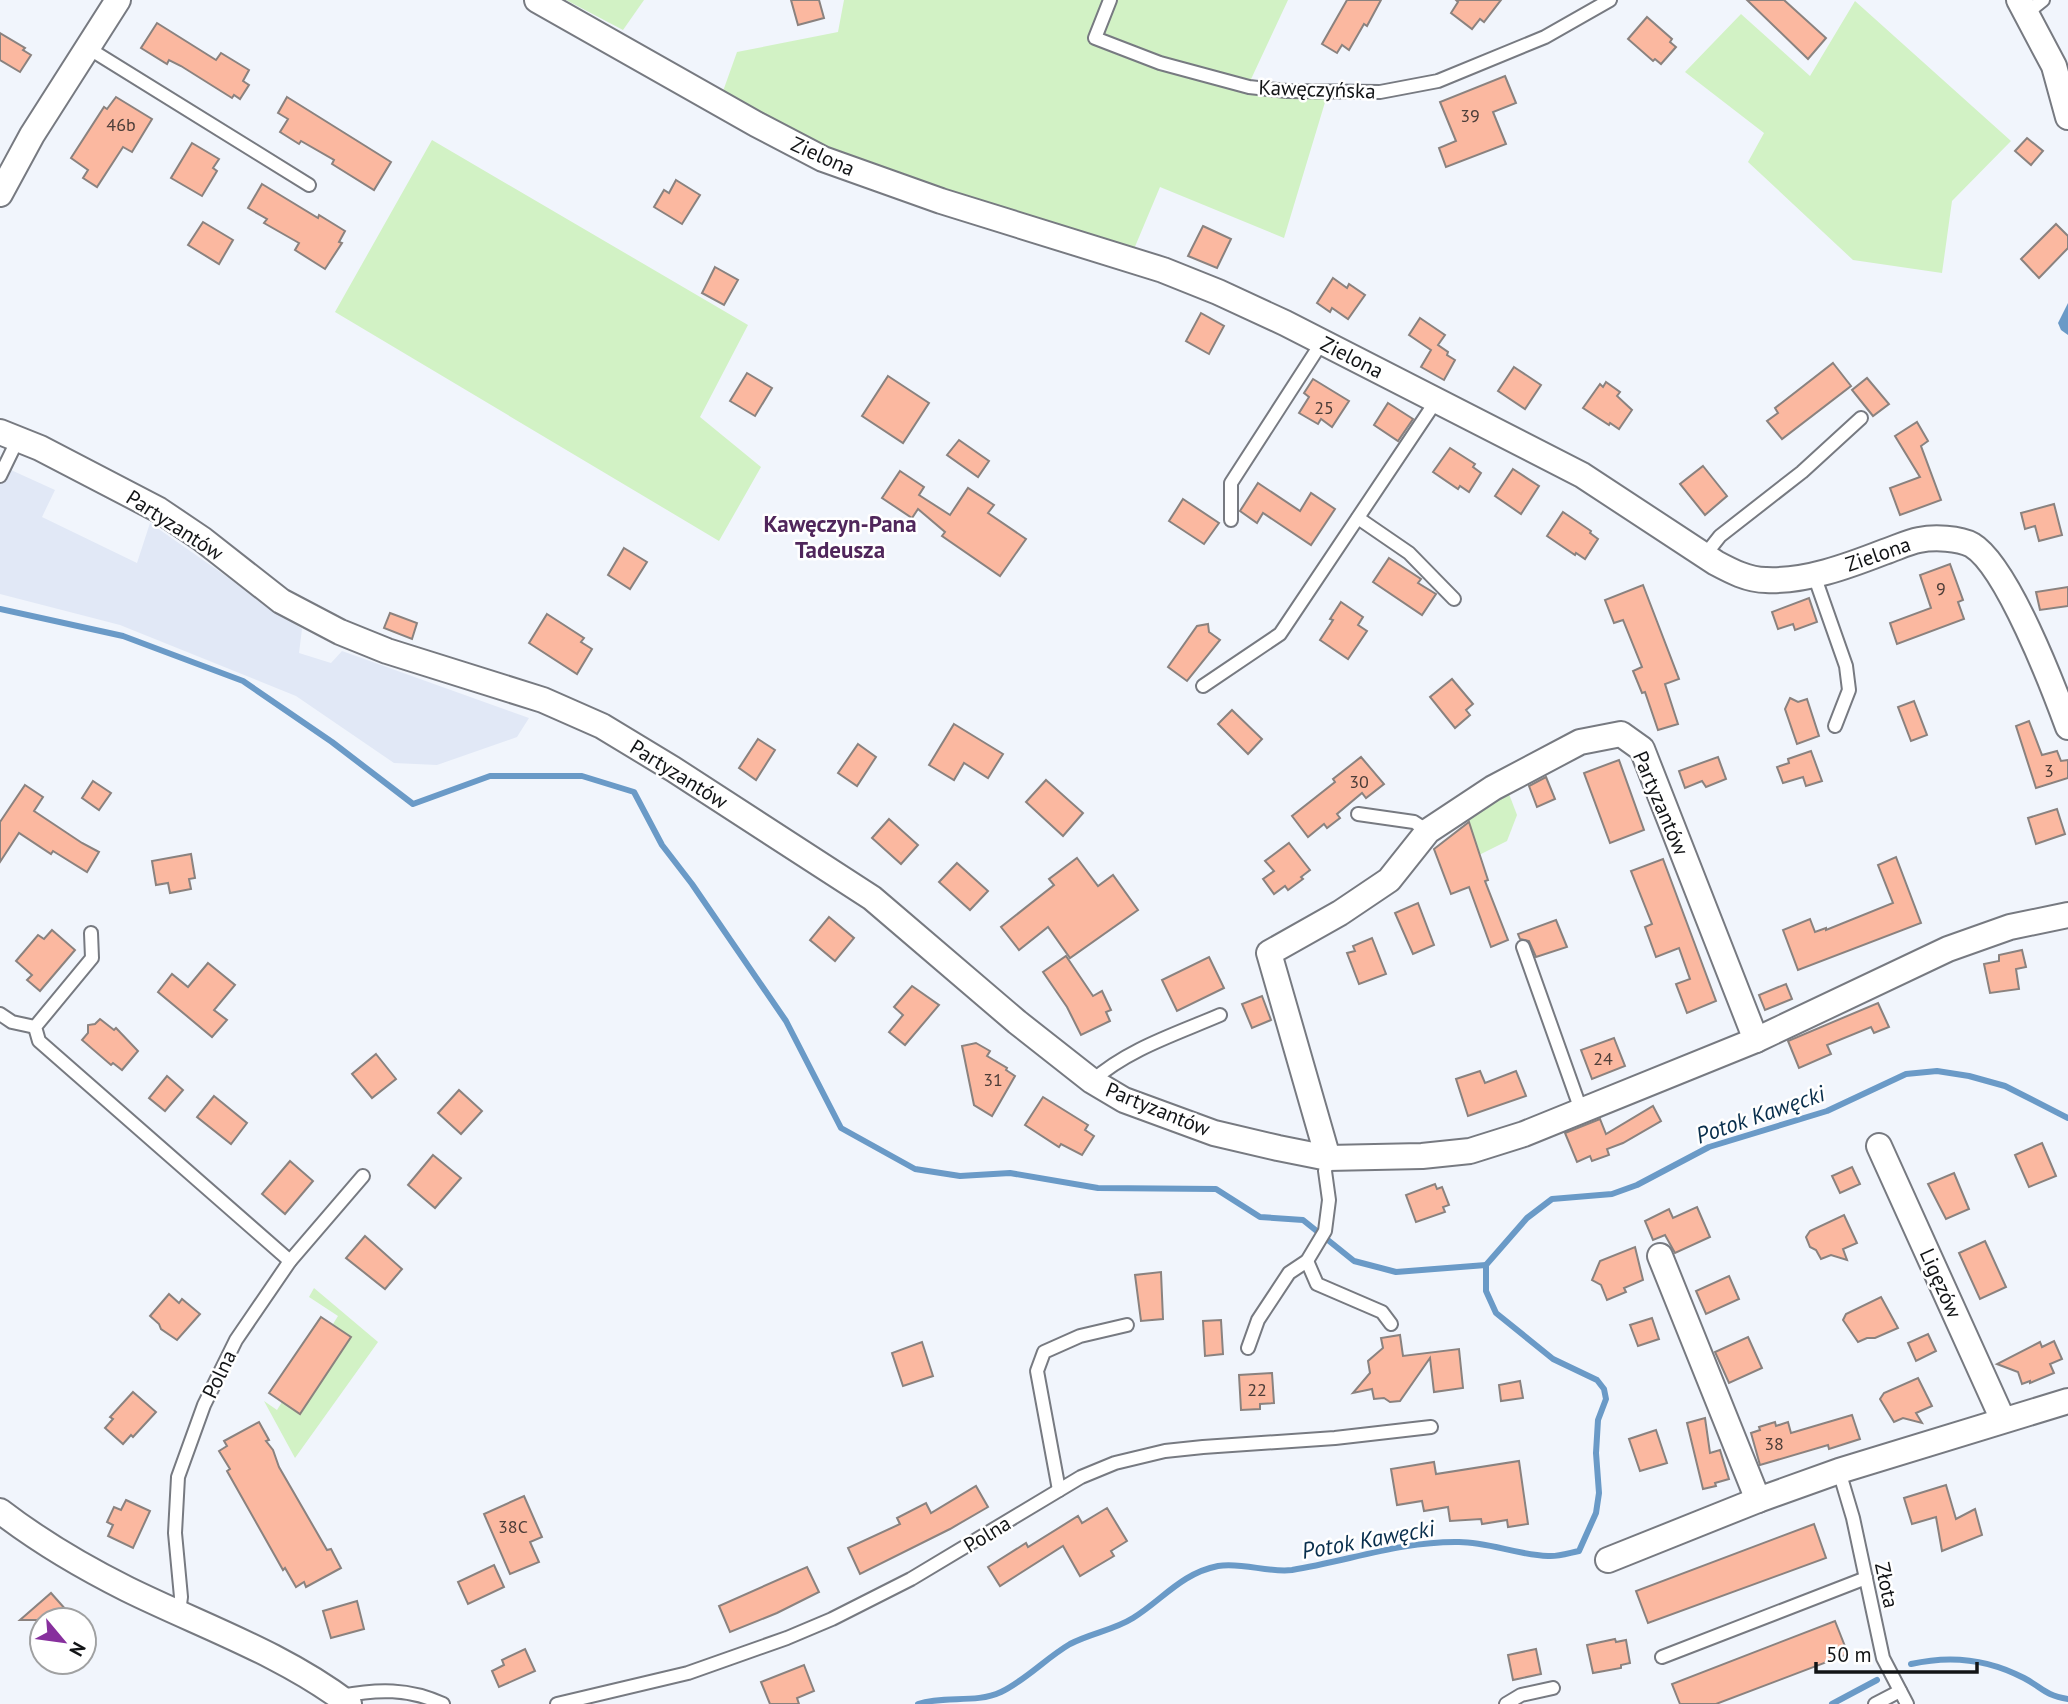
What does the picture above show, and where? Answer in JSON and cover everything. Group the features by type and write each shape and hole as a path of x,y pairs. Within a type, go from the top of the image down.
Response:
{"street":[{"path":"0,194 32,135 118,0"},
{"name":"Zielona","path":"537,0 823,159 928,196 1163,271 1248,305 1582,475 1738,575 1765,580 1814,575 1920,540 1945,539 1971,544 1986,558 2008,588 2057,696 2068,727"},
{"path":"2030,4 2054,66 2068,117"},
{"name":"Partyzantów","path":"9,436 159,510 202,539 281,601 340,632 387,650 543,700 601,726 872,898 1092,1082 1124,1100 1214,1133 1328,1158 1470,1152 1524,1134 1756,1040 1948,949 2010,926 2068,915"},
{"name":"Partyzantów","path":"1328,1158 1269,954 1340,913 1389,880 1428,831 1493,788 1555,760 1580,742 1621,734 1642,749 1756,1040"},
{"name":"Ligęzów","path":"1880,1146 2003,1420"},
{"path":"1660,1256 1758,1500"},
{"path":"1608,1560 1839,1471 2068,1401"},
{"path":"0,1511 32,1536 127,1588 252,1646 339,1702"}],"lane":[{"name":"Kawęczyńska","path":"1110,0 1095,38 1160,63 1249,87 1287,92 1380,92 1438,81 1545,37 1609,0"},
{"path":"88,48 309,185"},
{"path":"1231,520 1231,484 1322,342"},
{"path":"1203,686 1280,634 1436,401"},
{"path":"1704,555 1720,536 1802,472 1861,418"},
{"path":"0,476 9,436"},
{"path":"1358,518 1409,553 1454,599"},
{"path":"1814,575 1846,666 1849,690 1835,726"},
{"path":"1358,814 1414,822 1428,831"},
{"path":"35,1027 92,958 91,933"},
{"path":"1523,947 1581,1110"},
{"path":"0,1014 12,1022 35,1027"},
{"path":"1092,1082 1106,1069 1129,1055 1220,1015"},
{"path":"35,1027 39,1041 290,1261"},
{"path":"1248,1348 1258,1320 1289,1273 1307,1261 1325,1231 1329,1200 1325,1171 1328,1158"},
{"name":"Polna","path":"179,1612 181,1597 175,1533 178,1477 204,1405 233,1345 290,1261 363,1176"},
{"path":"1307,1261 1317,1284 1382,1312 1391,1324"},
{"path":"1059,1490 1037,1371 1044,1352 1080,1336 1127,1325"},
{"name":"Polna","path":"557,1704 711,1666 832,1619 911,1579 1081,1477 1115,1463 1165,1451 1335,1438 1431,1427"},
{"name":"Złota","path":"1839,1471 1853,1518 1883,1658 1907,1704"},
{"path":"1662,1657 1866,1578"},
{"path":"1506,1704 1521,1695 1553,1688"},
{"path":"339,1702 370,1690 395,1690 415,1693 443,1704"},
{"path":"1875,1704 1900,1690"}],"shaded area":[{"path":"0,465 55,490 42,517 137,563 150,523 302,629 299,653 331,663 342,651 529,718 517,737 437,765 394,763 296,696 120,625 0,594"}],"green space":[{"path":"566,0 644,0 623,30"},
{"path":"844,0 1288,0 1245,92 1326,99 1284,238 1160,187 1134,249 836,158 722,94 737,52 838,32"},
{"path":"1855,1 2011,141 1952,201 1942,273 1853,260 1748,162 1764,133 1685,72 1741,14 1810,76"},
{"path":"432,140 748,325 700,417 761,467 719,541 335,312"},
{"path":"1509,794 1517,815 1507,841 1479,855 1468,820"},
{"path":"314,1288 378,1342 295,1458 264,1401 277,1410 282,1402 351,1337 333,1324 338,1316 309,1297"}],"water":[{"path":"2068,303 2068,335 2061,330 2058,323"}],"building":[{"path":"791,0 819,0 824,18 798,25"},
{"path":"1347,0 1381,0 1367,26 1364,24 1349,50 1342,45 1337,53 1322,44"},
{"path":"1456,0 1501,0 1484,22 1480,19 1472,29 1451,13 1458,2"},
{"path":"1747,0 1784,0 1826,38 1808,59"},
{"path":"1647,17 1672,39 1670,42 1676,47 1661,64 1655,59 1653,61 1628,39"},
{"path":"157,23 216,60 221,53 249,70 243,81 249,85 240,99 234,95 232,98 181,66 169,60 167,64 141,48"},
{"path":"0,33 25,48 23,50 31,55 20,72 0,60"},
{"path":"1505,76 1516,103 1493,112 1506,144 1446,167 1439,148 1456,141 1440,102"},
{"path":"116,97 152,119 132,152 123,147 97,187 83,178 88,170 71,158 104,107 107,109"},
{"path":"287,97 391,162 374,190 332,164 334,160 280,132 288,119 278,113"},
{"path":"2027,138 2043,151 2031,165 2015,151"},
{"path":"192,143 219,159 213,168 217,171 202,196 171,178"},
{"path":"676,180 700,195 682,224 654,207 664,190 669,193"},
{"path":"262,184 345,231 339,242 342,243 325,269 295,250 299,243 264,223 267,219 248,208"},
{"path":"203,222 233,240 219,264 188,245"},
{"path":"2056,224 2068,236 2068,248 2039,278 2021,259"},
{"path":"1203,226 1231,239 1217,268 1188,256"},
{"path":"715,267 738,280 724,305 702,293"},
{"path":"1333,278 1347,288 1349,284 1365,295 1348,319 1332,308 1330,312 1317,303"},
{"path":"1201,313 1224,326 1209,354 1186,341"},
{"path":"1420,318 1445,335 1438,345 1455,360 1444,380 1421,367 1431,350 1409,335"},
{"path":"1833,363 1851,386 1782,439 1767,421 1778,413 1775,408"},
{"path":"1514,367 1541,385 1525,409 1498,391"},
{"path":"747,373 772,388 755,416 730,401"},
{"path":"888,376 929,403 903,443 862,416"},
{"path":"1867,378 1889,404 1873,416 1852,390"},
{"path":"1313,379 1349,401 1332,427 1321,419 1318,424 1299,413 1309,397 1304,393"},
{"path":"1606,382 1620,392 1617,396 1632,410 1619,429 1583,408 1600,384 1603,387"},
{"path":"1388,403 1413,419 1398,441 1374,425"},
{"path":"1917,422 1928,441 1921,446 1941,500 1900,515 1890,488 1920,477 1895,436"},
{"path":"959,440 989,461 978,477 947,455"},
{"path":"1450,448 1475,464 1473,467 1481,473 1469,492 1460,486 1458,489 1433,472"},
{"path":"1703,466 1727,496 1705,515 1680,484"},
{"path":"1513,469 1539,486 1521,514 1495,496"},
{"path":"900,471 924,487 919,495 950,515 968,488 994,505 988,513 1026,539 1000,576 942,536 945,532 918,509 912,518 882,498"},
{"path":"1258,483 1300,511 1311,493 1335,509 1311,545 1263,513 1257,523 1240,511"},
{"path":"1183,499 1219,523 1204,544 1169,521"},
{"path":"2054,504 2062,535 2039,541 2035,526 2025,529 2021,513"},
{"path":"1563,512 1598,539 1585,559 1547,536"},
{"path":"624,548 647,562 630,589 608,575"},
{"path":"1389,558 1421,579 1418,583 1436,594 1422,615 1373,582"},
{"path":"1950,564 1963,600 1958,602 1964,619 1897,644 1890,623 1931,608 1920,575"},
{"path":"1643,585 1679,679 1665,684 1678,724 1658,730 1645,692 1642,693 1633,671 1642,667 1623,620 1614,623 1605,600"},
{"path":"2068,587 2068,606 2040,610 2036,592"},
{"path":"1809,598 1817,622 1795,630 1793,624 1778,629 1772,612"},
{"path":"1341,602 1363,617 1358,625 1367,631 1348,659 1320,640"},
{"path":"390,613 417,623 412,639 384,628"},
{"path":"547,614 584,638 581,642 592,649 577,674 529,643"},
{"path":"1208,624 1209,632 1220,640 1187,681 1168,667 1197,626"},
{"path":"1452,679 1473,704 1466,710 1470,715 1455,728 1430,697"},
{"path":"1790,698 1798,702 1807,699 1819,736 1797,744 1785,709"},
{"path":"1914,701 1927,735 1911,741 1898,707"},
{"path":"1232,710 1262,739 1248,754 1218,724"},
{"path":"2029,721 2042,755 2057,751 2061,761 2068,760 2068,778 2036,788 2016,726"},
{"path":"954,724 1003,754 988,778 964,763 954,780 929,765"},
{"path":"758,739 775,750 756,780 739,768"},
{"path":"858,744 876,757 857,786 838,773"},
{"path":"1811,751 1822,781 1806,786 1803,777 1783,783 1777,767 1789,763 1788,759"},
{"path":"1361,757 1384,784 1366,798 1362,793 1337,814 1340,818 1327,828 1324,824 1308,837 1292,816 1335,782 1333,779"},
{"path":"1718,757 1726,779 1706,787 1702,781 1685,788 1679,771"},
{"path":"1619,760 1644,830 1610,843 1584,773"},
{"path":"1546,777 1555,799 1537,807 1529,786"},
{"path":"1046,780 1083,813 1063,836 1026,802"},
{"path":"93,781 111,793 99,810 82,798"},
{"path":"25,785 43,797 34,811 99,852 87,872 53,851 51,854 19,833 0,862 0,822"},
{"path":"2057,809 2065,834 2036,844 2028,818"},
{"path":"889,819 918,845 901,864 872,838"},
{"path":"1469,822 1488,880 1485,881 1508,940 1491,947 1469,887 1451,894 1434,849"},
{"path":"1289,843 1310,870 1288,890 1285,886 1274,894 1263,879 1274,871 1265,861"},
{"path":"191,854 195,878 189,879 191,889 170,893 168,883 156,885 152,861"},
{"path":"1896,857 1921,923 1798,970 1783,930 1810,919 1815,932 1826,930 1893,903 1878,865"},
{"path":"1077,858 1098,886 1113,875 1138,910 1070,958 1048,927 1019,950 1001,927 1054,885 1049,879"},
{"path":"1663,859 1716,1001 1687,1013 1676,984 1690,979 1679,948 1656,957 1645,927 1652,924 1631,871"},
{"path":"957,863 988,891 970,910 939,882"},
{"path":"1418,903 1434,945 1413,954 1395,913"},
{"path":"829,917 854,938 835,961 810,940"},
{"path":"1556,920 1567,947 1536,957 1529,941 1520,939 1518,934"},
{"path":"52,930 75,950 40,991 27,980 32,975 16,961 38,935 44,939"},
{"path":"1372,938 1386,974 1359,984 1347,953 1355,951 1353,946"},
{"path":"2022,950 2026,967 2016,969 2019,989 1990,993 1984,964 1999,961 1999,955"},
{"path":"1066,956 1093,996 1102,991 1111,1010 1106,1012 1110,1021 1081,1035 1067,1007 1043,972"},
{"path":"1209,957 1224,988 1177,1011 1162,980"},
{"path":"208,963 235,985 214,1010 227,1020 212,1037 158,992 172,974 188,987"},
{"path":"1786,984 1792,999 1765,1010 1759,995"},
{"path":"912,986 939,1005 905,1045 889,1032 903,1015 894,1007"},
{"path":"1262,996 1271,1020 1252,1028 1242,1004"},
{"path":"1878,1003 1889,1027 1874,1033 1871,1027 1827,1045 1831,1054 1799,1068 1788,1041"},
{"path":"100,1019 114,1030 116,1028 138,1051 122,1070 113,1063 111,1065 82,1040 88,1033 88,1025 95,1024"},
{"path":"1614,1038 1625,1066 1592,1079 1581,1050"},
{"path":"976,1043 990,1051 987,1056 1015,1076 992,1116 974,1105 962,1046"},
{"path":"376,1054 396,1079 372,1098 352,1074"},
{"path":"1480,1071 1485,1083 1516,1071 1526,1096 1468,1116 1456,1079"},
{"path":"167,1076 183,1090 165,1111 149,1098"},
{"path":"459,1090 482,1111 461,1134 438,1113"},
{"path":"214,1096 247,1123 231,1144 197,1117"},
{"path":"1043,1097 1088,1125 1085,1130 1094,1136 1082,1155 1061,1144 1059,1147 1025,1125"},
{"path":"1653,1106 1661,1121 1607,1149 1609,1155 1592,1161 1590,1156 1577,1162 1565,1133 1600,1119 1606,1134"},
{"path":"2042,1143 2056,1176 2029,1187 2015,1155"},
{"path":"433,1155 461,1178 435,1208 408,1185"},
{"path":"290,1161 313,1181 285,1214 262,1194"},
{"path":"1852,1167 1860,1184 1840,1193 1832,1176"},
{"path":"1954,1173 1969,1209 1946,1219 1928,1184"},
{"path":"1435,1184 1437,1189 1442,1187 1449,1205 1443,1207 1445,1212 1416,1222 1406,1195"},
{"path":"1697,1207 1710,1237 1675,1253 1665,1235 1653,1240 1645,1221 1669,1209 1673,1218"},
{"path":"1844,1215 1857,1243 1843,1249 1847,1260 1831,1255 1821,1259 1816,1250 1810,1247 1806,1237 1810,1231"},
{"path":"365,1236 402,1269 385,1289 346,1258"},
{"path":"1985,1241 2006,1287 1980,1299 1959,1253"},
{"path":"1635,1247 1643,1280 1624,1288 1626,1292 1607,1300 1601,1285 1592,1280 1600,1261"},
{"path":"1161,1272 1163,1319 1141,1321 1135,1275"},
{"path":"1729,1276 1739,1299 1706,1314 1696,1291"},
{"path":"169,1294 179,1303 182,1299 200,1314 177,1340 161,1329 150,1316"},
{"path":"1881,1297 1898,1328 1858,1342 1843,1320 1846,1314"},
{"path":"321,1317 351,1337 300,1414 269,1393"},
{"path":"1652,1318 1659,1339 1638,1346 1630,1325"},
{"path":"1221,1320 1223,1354 1205,1356 1203,1321"},
{"path":"1928,1334 1936,1351 1916,1361 1908,1343"},
{"path":"1400,1335 1403,1356 1459,1349 1463,1388 1434,1392 1430,1358 1400,1401 1374,1399 1372,1389 1353,1393 1370,1373 1368,1361 1383,1348 1381,1338"},
{"path":"1748,1337 1762,1368 1729,1383 1715,1352"},
{"path":"2054,1341 2062,1359 2050,1364 2054,1373 2030,1383 2022,1384 2018,1372 1997,1364 2040,1342 2042,1347"},
{"path":"922,1342 933,1376 903,1386 892,1353"},
{"path":"1272,1373 1274,1403 1260,1404 1260,1409 1241,1410 1239,1375"},
{"path":"1918,1378 1932,1406 1916,1413 1922,1423 1903,1418 1894,1422 1880,1399 1884,1393"},
{"path":"1520,1381 1523,1398 1501,1401 1499,1385"},
{"path":"133,1392 156,1412 123,1444 105,1428 113,1419 110,1417"},
{"path":"1852,1415 1860,1439 1829,1449 1828,1445 1760,1465 1751,1433 1760,1430 1759,1427 1775,1422 1776,1426 1788,1422 1791,1433"},
{"path":"1705,1418 1710,1453 1720,1450 1729,1479 1703,1489 1687,1423"},
{"path":"259,1422 279,1467 327,1550 331,1549 341,1568 306,1587 304,1582 296,1587 285,1568 283,1570 227,1471 230,1469 219,1451 227,1446 224,1441"},
{"path":"1656,1430 1667,1463 1640,1471 1629,1439"},
{"path":"1519,1461 1528,1524 1508,1527 1507,1520 1482,1524 1481,1519 1450,1521 1448,1507 1424,1511 1422,1501 1397,1505 1391,1469 1434,1462 1436,1474"},
{"path":"1946,1485 1956,1519 1975,1509 1982,1535 1942,1551 1936,1517 1912,1524 1904,1498"},
{"path":"976,1486 988,1507 860,1574 848,1548 900,1524 897,1518 926,1503 931,1513"},
{"path":"524,1496 542,1537 530,1542 539,1562 510,1574 484,1514"},
{"path":"126,1500 150,1511 133,1548 108,1536 113,1525 107,1522 114,1507 121,1510"},
{"path":"1107,1508 1127,1541 1111,1551 1114,1556 1080,1576 1063,1546 1000,1586 988,1567 1026,1543 1028,1547 1078,1516 1082,1523"},
{"path":"1814,1524 1826,1558 1648,1623 1636,1591"},
{"path":"494,1565 504,1587 468,1604 458,1582"},
{"path":"807,1567 819,1592 730,1632 719,1606"},
{"path":"51,1593 63,1606 36,1606"},
{"path":"357,1601 364,1629 331,1638 323,1611"},
{"path":"1835,1621 1848,1654 1716,1704 1680,1704 1672,1684"},
{"path":"1615,1639 1616,1642 1626,1640 1630,1663 1621,1665 1621,1668 1593,1673 1587,1645"},
{"path":"525,1649 535,1671 499,1687 492,1671 504,1665 502,1660"},
{"path":"1536,1649 1541,1674 1513,1680 1508,1655"},
{"path":"804,1665 814,1691 797,1698 799,1704 770,1704 761,1682"}],"waterway":[{"path":"0,609 123,636 243,681 332,742 413,804 490,776 582,776 634,792 662,845 786,1021 841,1128 915,1169 960,1176 1010,1173 1098,1188 1216,1189 1260,1217 1303,1220 1354,1261 1396,1272 1486,1265"},
{"name":"Potok Kawęcki","path":"918,1704 981,1698 1001,1692 1070,1644 1126,1622 1183,1581 1218,1566 1292,1570 1396,1548 1459,1542 1548,1556 1579,1551 1596,1513 1599,1493 1596,1453 1598,1420 1606,1399 1604,1389 1597,1380 1553,1359 1496,1313 1486,1291 1486,1265 1527,1218 1552,1199 1612,1194 1637,1185 1709,1147 1827,1111 1906,1074 1937,1071 1969,1076 2005,1086 2068,1118"},
{"path":"1911,1664 1954,1659 1983,1663 2010,1672 2049,1693 2068,1699"},
{"path":"1832,1704 1877,1680"}],"district":[{"name":"Kawęczyn-Pana Tadeusza","path":"840,536"}]}
